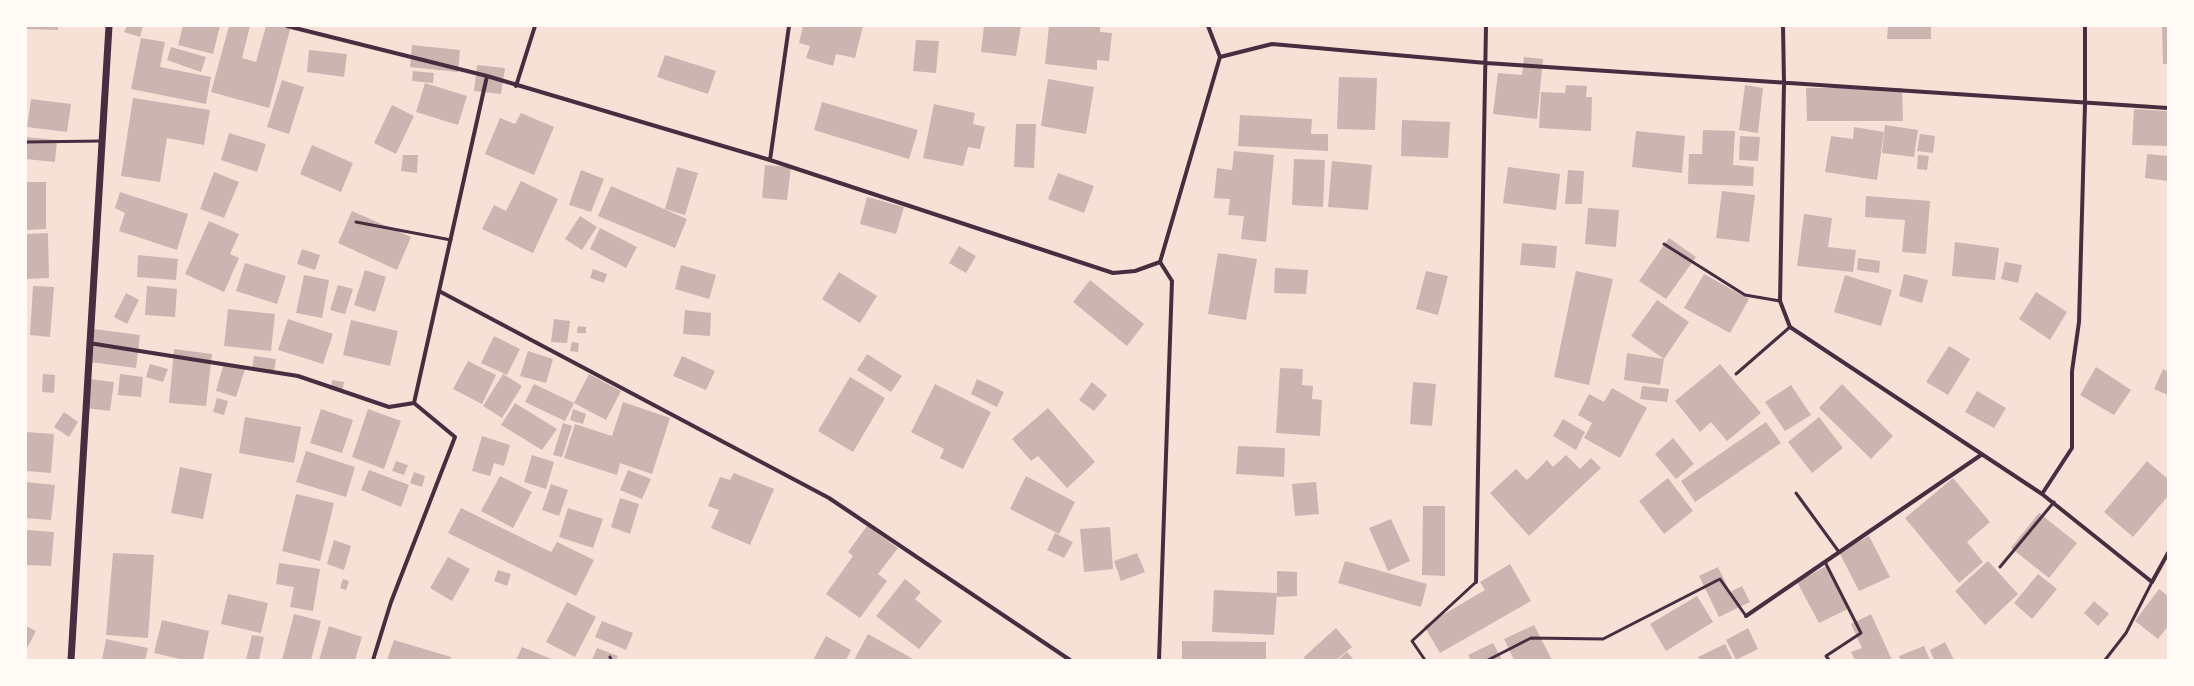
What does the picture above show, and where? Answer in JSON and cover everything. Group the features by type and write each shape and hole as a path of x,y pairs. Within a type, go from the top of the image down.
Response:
{"street":[{"path":"71,660 109,26"},
{"path":"287,26 487,76 516,86 770,160 1113,273 1135,271 1160,262"},
{"path":"516,86 535,26"},
{"path":"770,160 789,26"},
{"path":"1159,660 1172,281 1160,262 1220,57 1208,26"},
{"path":"1476,582 1486,26"},
{"path":"1783,26 1784,84 1780,300 1790,327 2054,502 2152,582 2168,553"},
{"path":"2042,494 2072,448 2072,371 2079,322 2086,26"},
{"path":"1220,57 1272,44 1486,63 2085,104 2168,108"},
{"path":"414,402 487,76"},
{"path":"439,291 829,498 1070,660"},
{"path":"89,343 298,376 389,407 414,402"},
{"path":"373,660 391,602 455,438 414,402"},
{"path":"1746,616 1981,455"}],"lane":[{"path":"26,142 102,141"},
{"path":"356,222 451,240"},
{"path":"1664,244 1745,295 1780,300"},
{"path":"1736,374 1790,327"},
{"path":"1796,493 1839,552"},
{"path":"2000,567 2054,502"},
{"path":"1826,562 1860,633 1826,656 1829,660"},
{"path":"1488,660 1531,638 1603,639 1720,579 1746,616"},
{"path":"1425,660 1412,641 1476,582"},
{"path":"2105,660 2126,633 2152,582"}],"building":[{"path":"26,26 58,26 58,30 26,29"},
{"path":"127,26 143,26 140,37 124,32"},
{"path":"183,26 220,26 213,54 178,45"},
{"path":"229,26 250,26 242,58 256,62 266,26 291,26 269,108 211,92"},
{"path":"803,26 863,26 855,58 836,54 833,66 806,58 810,46 799,43"},
{"path":"984,26 1021,26 1016,56 981,52"},
{"path":"1049,26 1100,26 1100,32 1112,33 1109,61 1097,60 1097,70 1045,64"},
{"path":"1888,26 1931,26 1931,39 1887,39"},
{"path":"2162,26 2168,26 2168,64 2163,64"},
{"path":"141,38 165,42 160,67 211,77 206,104 131,89"},
{"path":"916,40 939,41 936,73 913,71"},
{"path":"412,45 460,50 458,72 410,67"},
{"path":"171,47 206,57 201,72 167,60"},
{"path":"309,50 347,54 344,77 307,72"},
{"path":"665,55 716,71 708,94 657,77"},
{"path":"1524,57 1543,59 1537,119 1493,114 1498,73 1522,75"},
{"path":"477,65 505,68 501,94 474,91"},
{"path":"413,71 434,73 433,83 412,81"},
{"path":"1339,77 1377,78 1375,130 1337,129"},
{"path":"1048,79 1094,87 1086,134 1041,126"},
{"path":"282,80 304,87 289,134 267,127"},
{"path":"425,83 467,96 458,125 416,112"},
{"path":"1566,85 1587,86 1586,97 1592,97 1591,131 1539,128 1541,92 1565,93"},
{"path":"1745,85 1763,88 1758,133 1739,130"},
{"path":"1806,88 1902,88 1903,121 1807,121"},
{"path":"133,98 210,110 204,145 167,138 160,182 121,176"},
{"path":"31,99 71,104 67,132 27,127"},
{"path":"822,102 918,130 909,159 814,130"},
{"path":"934,104 975,113 973,124 985,127 980,149 968,147 963,166 923,158"},
{"path":"392,105 414,116 396,154 374,143"},
{"path":"2134,109 2168,111 2168,146 2132,145"},
{"path":"521,113 554,127 534,175 485,154 500,118 515,124"},
{"path":"1240,115 1312,119 1311,134 1328,134 1328,151 1238,146"},
{"path":"1402,120 1450,122 1448,158 1401,156"},
{"path":"1016,124 1036,124 1034,168 1014,167"},
{"path":"1885,125 1918,130 1914,157 1882,153"},
{"path":"1854,127 1884,132 1877,180 1825,172 1831,136 1853,139"},
{"path":"1703,130 1735,131 1733,165 1754,167 1753,186 1688,184 1689,154 1702,154"},
{"path":"1636,131 1685,136 1682,173 1632,167"},
{"path":"229,133 266,144 257,172 221,160"},
{"path":"1920,134 1935,136 1933,153 1917,151"},
{"path":"1740,136 1760,137 1758,161 1739,160"},
{"path":"26,137 57,140 55,162 26,159"},
{"path":"312,145 353,163 341,192 300,174"},
{"path":"1234,151 1274,155 1266,242 1241,239 1244,216 1228,215 1230,199 1214,198 1217,168 1232,170"},
{"path":"2147,154 2168,156 2168,181 2145,178"},
{"path":"403,155 418,155 417,173 401,171"},
{"path":"1918,155 1929,156 1927,170 1917,169"},
{"path":"1294,159 1325,160 1323,207 1292,205"},
{"path":"1332,161 1372,165 1368,210 1328,207"},
{"path":"765,165 791,167 787,200 762,198"},
{"path":"677,167 698,173 685,215 665,209"},
{"path":"1508,167 1560,174 1556,210 1503,203"},
{"path":"581,170 604,179 591,212 569,205"},
{"path":"1568,170 1584,171 1582,204 1565,204"},
{"path":"214,172 239,182 224,218 200,209"},
{"path":"1058,173 1094,186 1084,213 1048,199"},
{"path":"521,181 558,199 533,253 482,229 494,205 506,211"},
{"path":"26,182 46,182 46,229 26,230"},
{"path":"611,186 687,219 675,248 598,216"},
{"path":"1722,191 1755,195 1749,242 1716,238"},
{"path":"120,192 188,214 177,250 119,231 125,213 115,208"},
{"path":"1866,196 1930,201 1926,254 1902,252 1905,220 1865,217"},
{"path":"867,197 904,207 896,234 860,224"},
{"path":"1588,208 1619,210 1616,247 1585,244"},
{"path":"352,211 411,237 397,270 338,243"},
{"path":"1804,214 1832,218 1828,247 1856,250 1853,272 1797,266"},
{"path":"580,216 597,227 582,250 565,239"},
{"path":"209,221 239,234 230,254 239,258 224,292 185,274"},
{"path":"600,228 637,247 626,268 590,249"},
{"path":"48,233 49,278 26,279 26,234"},
{"path":"1669,238 1696,257 1666,299 1639,281"},
{"path":"1955,242 1999,248 1995,280 1952,276"},
{"path":"1522,243 1557,246 1555,268 1520,265"},
{"path":"959,246 976,256 966,273 949,263"},
{"path":"302,249 320,255 315,270 297,264"},
{"path":"1218,253 1257,259 1246,320 1208,314"},
{"path":"138,255 178,259 176,280 137,277"},
{"path":"1858,258 1880,261 1879,273 1857,270"},
{"path":"2005,262 2022,265 2018,283 2001,279"},
{"path":"245,263 286,276 277,304 236,291"},
{"path":"681,265 716,275 709,299 675,289"},
{"path":"1275,268 1308,270 1306,294 1274,293"},
{"path":"593,269 607,274 604,283 590,278"},
{"path":"365,270 386,277 375,312 354,305"},
{"path":"1426,271 1448,276 1438,315 1416,309"},
{"path":"1576,271 1613,279 1589,385 1554,377"},
{"path":"839,272 877,296 860,323 822,299"},
{"path":"1704,274 1749,299 1730,333 1684,308"},
{"path":"1904,274 1928,280 1922,303 1899,296"},
{"path":"304,275 329,280 322,318 296,313"},
{"path":"1845,275 1892,290 1881,326 1834,312"},
{"path":"1090,280 1144,324 1127,346 1073,302"},
{"path":"338,285 353,289 345,314 330,310"},
{"path":"33,286 54,287 50,337 30,335"},
{"path":"147,286 177,289 175,317 145,315"},
{"path":"2036,292 2067,312 2050,340 2019,319"},
{"path":"126,293 139,300 127,324 114,317"},
{"path":"1657,300 1689,322 1664,359 1631,336"},
{"path":"228,309 275,314 271,351 224,346"},
{"path":"685,310 711,313 710,336 683,334"},
{"path":"288,319 333,334 323,364 278,350"},
{"path":"554,319 570,321 567,343 551,342"},
{"path":"351,320 398,331 390,366 343,355"},
{"path":"578,326 586,327 586,333 577,333"},
{"path":"94,329 140,335 136,368 90,362"},
{"path":"494,336 520,349 507,375 481,363"},
{"path":"572,342 579,343 578,352 570,351"},
{"path":"1949,346 1970,359 1948,395 1926,382"},
{"path":"174,349 212,354 206,406 169,403"},
{"path":"528,351 553,359 546,383 520,376"},
{"path":"1627,353 1664,359 1660,385 1624,380"},
{"path":"867,354 902,376 891,392 857,370"},
{"path":"254,356 276,359 274,372 252,370"},
{"path":"682,356 715,371 706,390 673,376"},
{"path":"468,361 496,375 482,404 453,389"},
{"path":"224,363 245,369 236,397 216,391"},
{"path":"150,364 168,369 163,382 146,377"},
{"path":"1720,364 1761,413 1727,441 1711,422 1700,432 1675,401"},
{"path":"2096,367 2131,390 2114,415 2080,395"},
{"path":"1280,368 1303,369 1302,385 1313,386 1312,399 1322,400 1320,436 1276,433"},
{"path":"2163,369 2168,372 2168,395 2154,389"},
{"path":"43,374 55,375 54,393 42,392"},
{"path":"120,374 143,377 141,397 118,395"},
{"path":"503,374 522,386 502,418 483,406"},
{"path":"589,374 621,391 606,420 574,403"},
{"path":"850,377 885,398 853,452 818,431"},
{"path":"90,379 114,382 110,411 86,408"},
{"path":"977,379 1004,392 997,407 971,394"},
{"path":"332,380 344,382 342,391 331,390"},
{"path":"1092,382 1107,395 1094,411 1079,400"},
{"path":"1413,382 1436,384 1432,426 1410,424"},
{"path":"534,384 574,403 565,421 525,402"},
{"path":"935,384 991,412 963,469 940,458 944,449 911,432"},
{"path":"1842,384 1893,436 1871,459 1819,408"},
{"path":"1791,385 1811,415 1785,431 1765,402"},
{"path":"1642,386 1669,389 1667,402 1640,399"},
{"path":"1612,388 1647,408 1620,458 1584,438 1592,423 1578,415 1589,394 1604,402"},
{"path":"1977,391 2006,408 1994,428 1965,412"},
{"path":"217,398 228,401 224,415 213,412"},
{"path":"623,402 670,418 652,474 620,463 617,475 564,458 575,424 612,436"},
{"path":"515,403 557,429 542,450 501,425"},
{"path":"1048,408 1095,462 1067,488 1038,456 1031,461 1012,439"},
{"path":"321,409 353,420 342,453 310,443"},
{"path":"368,409 401,421 384,469 352,457"},
{"path":"573,409 586,414 583,424 570,420"},
{"path":"64,412 78,422 69,437 54,427"},
{"path":"245,417 301,427 294,463 239,453"},
{"path":"1819,417 1843,448 1812,473 1788,442"},
{"path":"1563,419 1585,432 1576,450 1553,436"},
{"path":"1766,422 1781,443 1695,502 1681,481"},
{"path":"563,423 572,426 562,457 553,455"},
{"path":"26,432 54,434 51,473 26,471"},
{"path":"482,436 510,445 504,466 494,463 490,476 472,471"},
{"path":"1673,438 1694,464 1676,479 1655,454"},
{"path":"1238,446 1285,448 1284,477 1236,474"},
{"path":"306,451 355,467 346,497 296,482"},
{"path":"532,455 554,462 546,489 524,482"},
{"path":"1566,455 1580,469 1591,458 1601,468 1529,536 1490,493 1516,469 1527,480 1547,460 1553,467"},
{"path":"396,461 408,465 404,475 392,471"},
{"path":"2147,461 2168,479 2168,496 2133,537 2104,512"},
{"path":"180,467 212,474 203,519 171,513"},
{"path":"369,470 409,485 401,507 361,490"},
{"path":"628,470 651,479 642,499 620,490"},
{"path":"414,472 425,476 422,487 410,483"},
{"path":"734,473 774,489 750,545 711,528 719,510 708,506 720,477 730,480"},
{"path":"500,476 532,492 513,528 481,511"},
{"path":"1026,476 1075,502 1059,534 1010,509"},
{"path":"1668,478 1693,511 1664,534 1639,501"},
{"path":"1953,478 1990,522 1967,542 1983,562 1959,583 1905,518"},
{"path":"26,482 55,485 51,520 26,518"},
{"path":"1316,482 1319,514 1295,516 1292,484"},
{"path":"551,484 568,490 559,516 542,510"},
{"path":"296,494 334,503 320,561 282,551"},
{"path":"620,498 639,504 630,534 611,527"},
{"path":"1423,506 1445,506 1445,576 1422,575"},
{"path":"461,508 551,552 557,542 594,560 576,596 448,533"},
{"path":"568,508 603,519 593,548 559,537"},
{"path":"2039,513 2077,543 2049,578 2011,548"},
{"path":"1391,519 1410,561 1388,571 1369,528"},
{"path":"867,526 898,548 878,574 887,581 860,618 826,594 853,556 848,552"},
{"path":"1110,527 1113,569 1084,572 1080,529"},
{"path":"26,530 54,532 51,566 26,565"},
{"path":"1055,533 1073,542 1064,558 1047,550"},
{"path":"1869,536 1890,577 1859,591 1839,552"},
{"path":"334,540 351,546 344,570 327,564"},
{"path":"113,553 154,555 148,638 106,635"},
{"path":"1137,553 1145,572 1121,581 1114,561"},
{"path":"448,557 470,569 452,601 430,588"},
{"path":"1345,561 1427,584 1421,607 1338,583"},
{"path":"1988,561 2018,594 1985,625 1955,591"},
{"path":"279,563 320,569 313,611 290,607 294,587 276,584"},
{"path":"1510,564 1531,601 1440,653 1424,626 1485,590 1480,582"},
{"path":"1828,565 1850,608 1819,623 1797,582"},
{"path":"1718,567 1730,592 1742,586 1750,602 1719,617 1699,576"},
{"path":"498,570 511,574 507,586 494,581"},
{"path":"1277,571 1297,572 1297,596 1277,597"},
{"path":"2038,574 2057,589 2032,619 2014,603"},
{"path":"343,579 349,581 346,590 340,588"},
{"path":"905,579 921,592 915,599 942,621 919,649 876,616"},
{"path":"2159,589 2168,596 2168,626 2158,639 2135,621"},
{"path":"1214,590 1277,593 1274,635 1212,632"},
{"path":"228,594 268,603 261,633 221,624"},
{"path":"1697,596 1713,622 1666,651 1650,624"},
{"path":"2094,601 2109,614 2098,626 2084,613"},
{"path":"567,602 596,617 575,657 546,642"},
{"path":"294,614 321,621 311,660 282,660"},
{"path":"1871,614 1892,660 1855,660 1851,652 1862,648 1851,624"},
{"path":"162,620 209,631 203,660 184,660 154,653"},
{"path":"602,621 633,633 626,650 595,637"},
{"path":"1534,625 1552,660 1514,660 1504,639"},
{"path":"26,626 36,631 26,650"},
{"path":"329,626 362,637 355,660 319,660"},
{"path":"1336,628 1352,647 1336,660 1306,660 1304,657"},
{"path":"1748,628 1758,649 1736,660 1726,640"},
{"path":"868,634 915,660 854,660"},
{"path":"252,635 264,637 259,660 246,660"},
{"path":"826,636 851,650 846,660 813,660"},
{"path":"106,639 148,648 145,660 102,660"},
{"path":"394,640 451,657 450,660 387,660"},
{"path":"1182,641 1266,642 1266,660 1182,660"},
{"path":"1945,642 1954,660 1934,660 1930,650"},
{"path":"1493,643 1502,660 1471,660 1468,655"},
{"path":"1725,644 1733,660 1700,660 1698,657"},
{"path":"1924,646 1930,660 1901,660 1899,656"},
{"path":"522,647 554,660 516,660"},
{"path":"597,648 618,656 616,660 592,660"},
{"path":"1347,652 1354,660 1338,660"}]}
